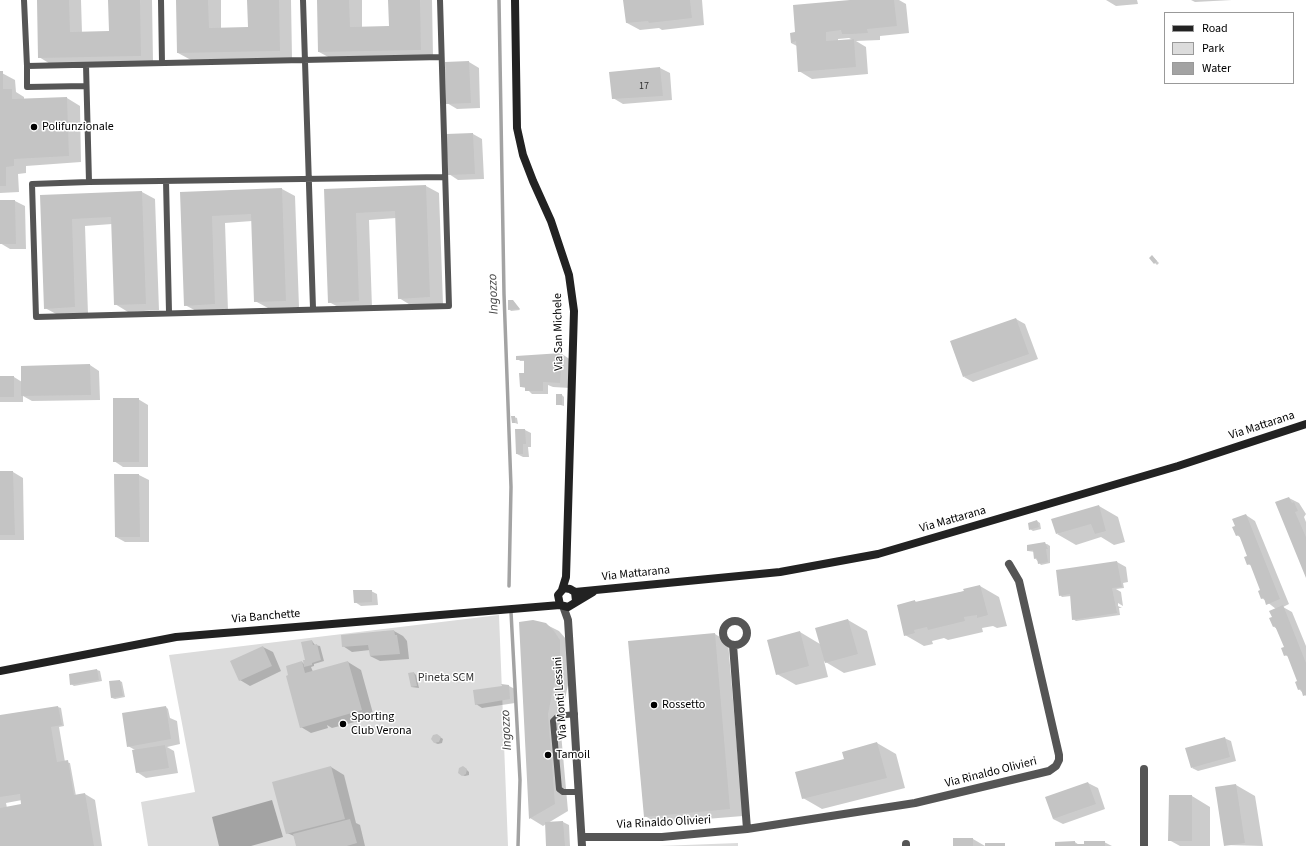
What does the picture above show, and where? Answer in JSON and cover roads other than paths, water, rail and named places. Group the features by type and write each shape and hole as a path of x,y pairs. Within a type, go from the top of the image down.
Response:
{"street":[{"name":"Via San Michele","path":"515,0 517,128 523,155 550,221 569,275 574,311 566,577 560,592"},
{"name":"Via Mattarana","path":"560,592 595,591 780,572 878,554 1162,470 1306,424"},
{"name":"Via Rinaldo Olivieri","path":"582,837 662,837 747,829 919,803 1050,771 1056,766 1059,760 1059,755 1019,581 1009,564"},
{"name":"Via San Michele","path":"566,577 573,591 574,604"},
{"name":"Via Mattarana","path":"574,604 595,591"},
{"path":"560,592 561,606"},
{"name":"Via Banchette","path":"538,605 560,592"},
{"name":"Via Banchette","path":"0,671 176,637 538,605 561,606 574,604"},
{"name":"Via Monti Lessini","path":"568,620 574,604"},
{"name":"Via Monti Lessini","path":"561,606 568,620 582,846"},
{"path":"733,645 747,829"},
{"path":"1144,768 1144,846"}],"lane":[{"path":"24,0 27,87 86,86"},
{"path":"161,0 162,63"},
{"path":"303,0 313,308"},
{"path":"440,0 444,177 449,306 313,308 36,317 32,184 308,178 444,177"},
{"path":"27,66 441,56"},
{"path":"86,65 89,182"},
{"path":"166,181 169,312"},
{"path":"574,714 558,716 553,721 559,789 563,792 579,792"}],"water":[{"path":"272,800 283,837 251,846 219,846 212,817"}],"waterway":[{"name":"Ingozzo","path":"499,0 504,294 511,487 509,586"},
{"name":"Ingozzo","path":"511,612 520,780 518,846"}],"place":[{"name":"Polifunzionale","path":"34,127"},
{"name":"Rossetto","path":"654,705"},
{"name":"Sporting Club Verona","path":"343,724"},
{"name":"Tamoil","path":"548,755"}],"park label":[{"name":"Pineta SCM","path":"446,678"}]}
